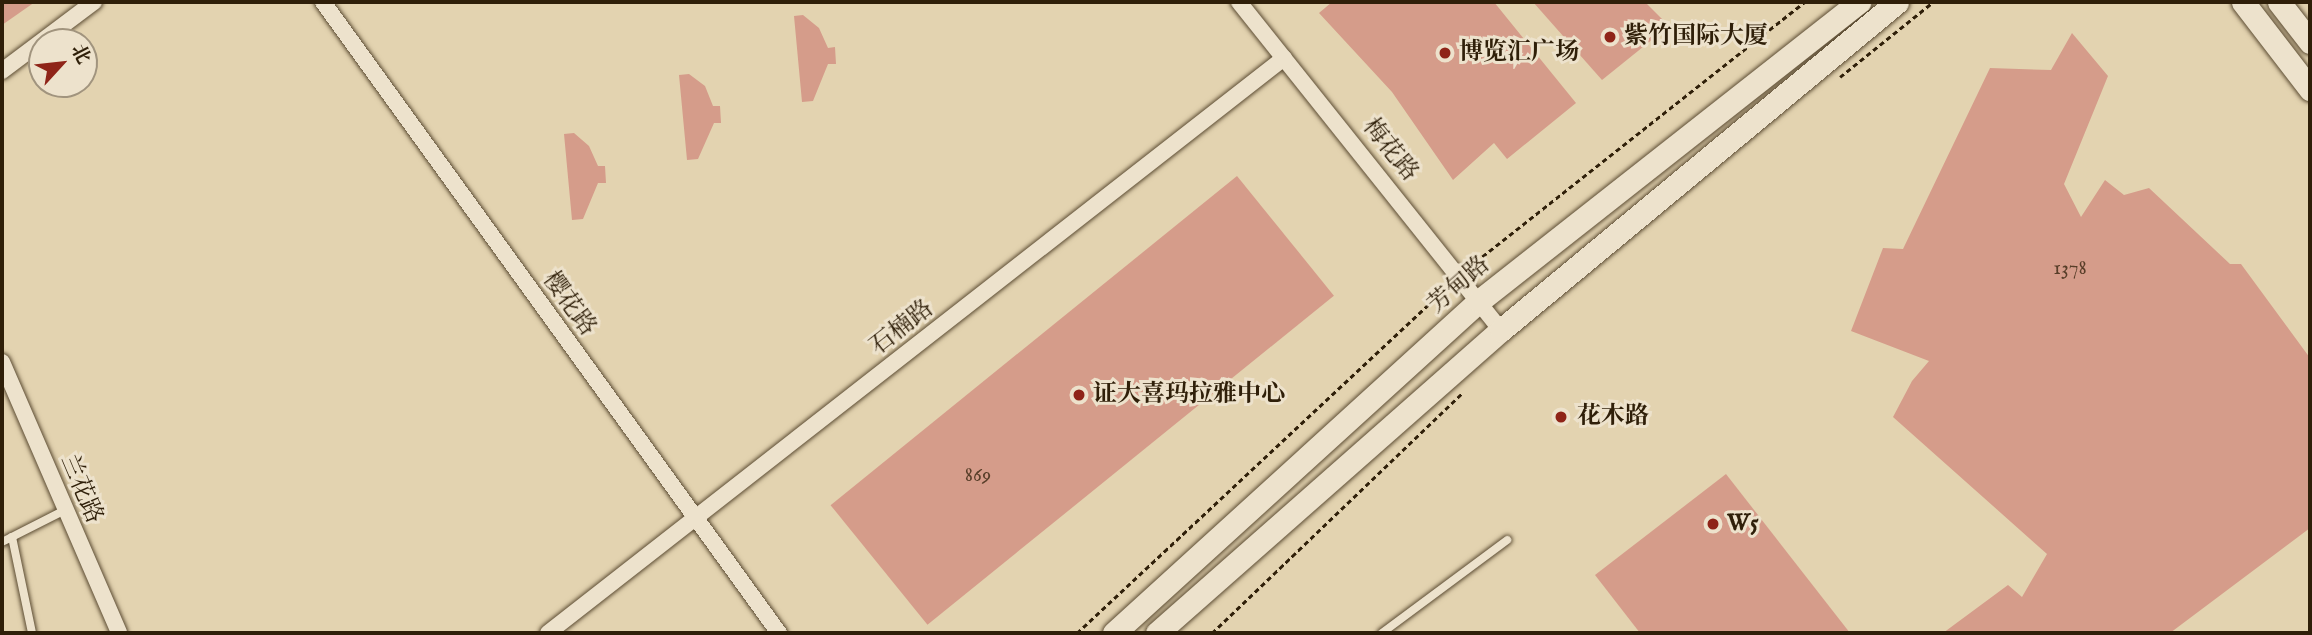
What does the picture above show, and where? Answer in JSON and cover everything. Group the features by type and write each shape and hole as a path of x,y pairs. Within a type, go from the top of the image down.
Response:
{"main road":[{"name":"芳甸路","path":"1114,633 1479,300 1859,2"},
{"path":"1157,633 1501,330 1897,2"},
{"path":"2243,2 2310,89"},
{"path":"2279,2 2310,42"}],"street":[{"path":"2,71 94,2"},
{"name":"樱花路","path":"323,2 779,633"},
{"name":"梅花路","path":"1239,2 1501,330"},
{"name":"石楠路","path":"548,633 1284,58"},
{"name":"兰花路","path":"2,362 118,633"}],"lane":[{"path":"2,542 65,510"},
{"path":"12,537 32,633"},
{"path":"1382,633 1507,540"}],"path":[{"path":"1077,633 1459,275 1804,2"},
{"path":"1836,80 1933,2"},
{"path":"1212,633 1462,392"}],"building":[{"path":"2,2 35,2 2,25"},
{"name":"博览汇广场","path":"1332,2 1494,2 1576,103 1507,159 1494,143 1453,180 1392,92 1319,13"},
{"name":"紫竹国际大厦","path":"1533,2 1645,2 1669,26 1602,80"},
{"path":"803,15 819,28 828,48 835,47 836,64 828,64 813,101 802,102 794,16"},
{"path":"2072,33 2108,76 2064,184 2081,217 2105,180 2124,195 2149,188 2230,264 2241,264 2310,358 2310,528 2170,633 1943,633 2008,585 2022,597 2047,554 1893,417 1912,381 1929,361 1851,331 1883,248 1903,249 1990,68 2051,70"},
{"path":"689,74 705,86 713,106 720,106 721,123 714,123 698,159 687,160 679,75"},
{"path":"574,133 589,146 598,166 605,166 606,183 598,183 583,219 572,220 564,134"},
{"name":"证大喜玛拉雅中心","path":"1237,176 1334,296 927,625 831,505"},
{"name":"W5","path":"1726,474 1850,633 1640,633 1595,575"}],"place":[{"name":"紫竹国际大厦","path":"1610,37"},
{"name":"博览汇广场","path":"1445,53"},
{"name":"证大喜玛拉雅中心","path":"1079,395"},
{"name":"花木路","path":"1561,417"},
{"name":"W5","path":"1713,524"}]}
